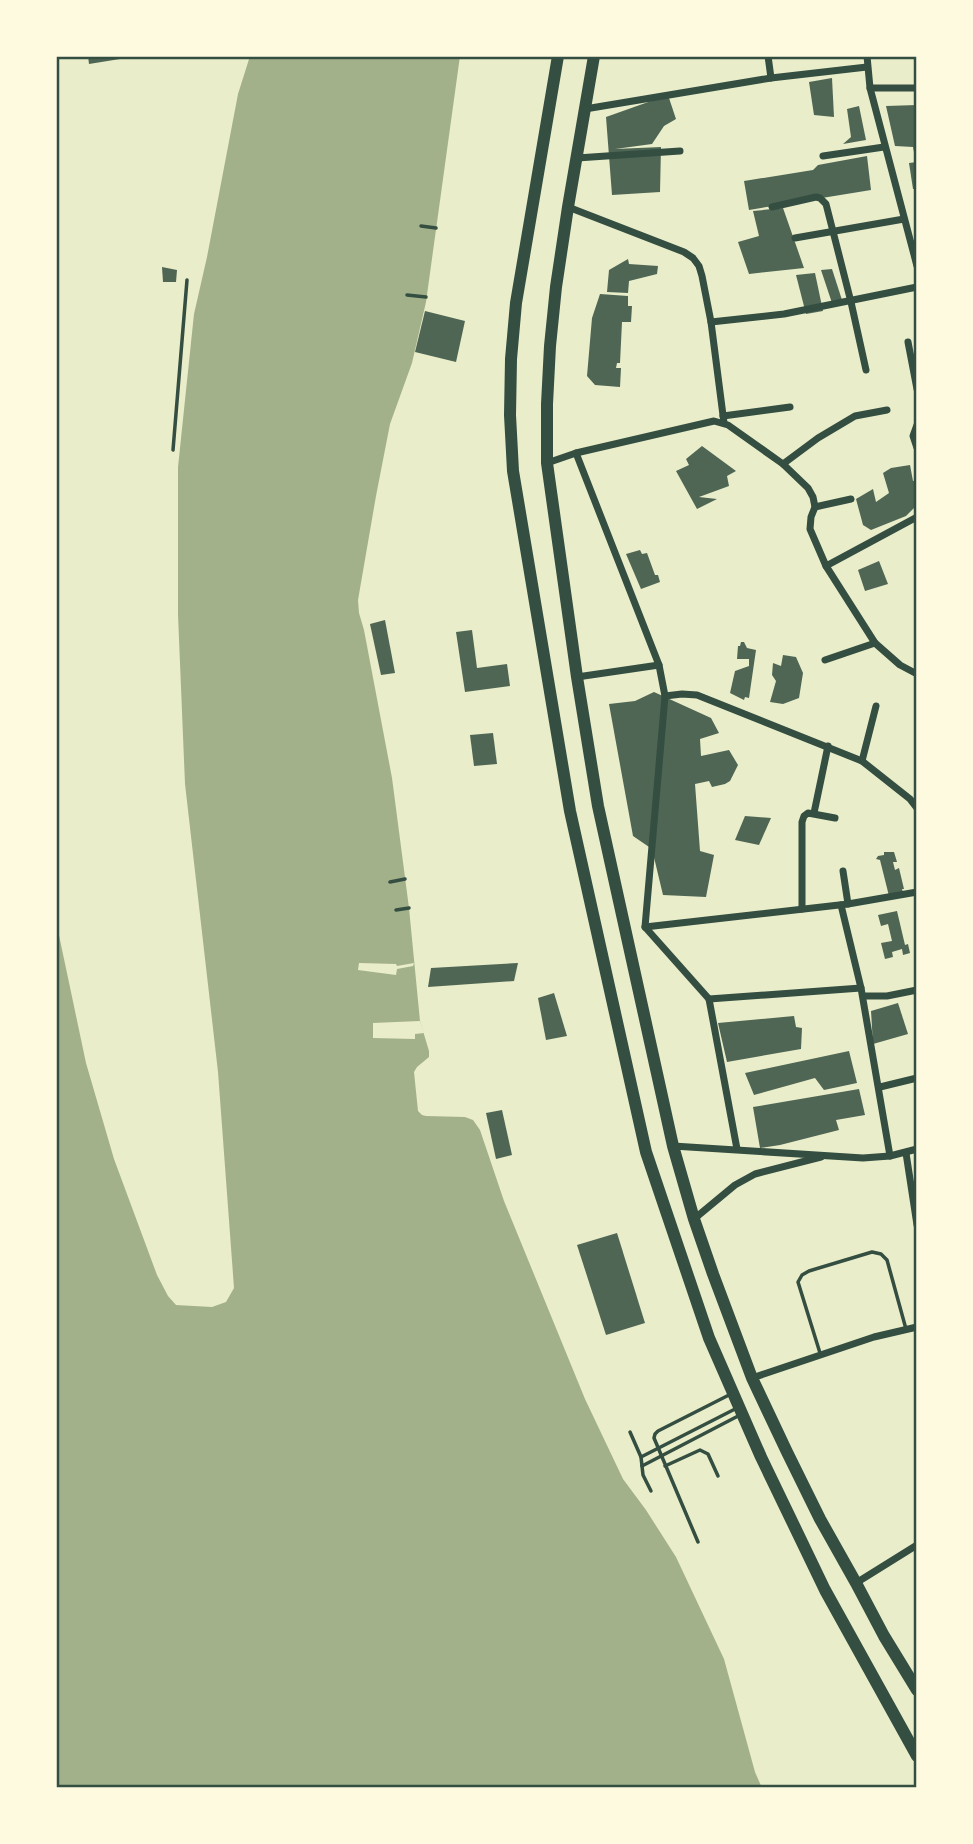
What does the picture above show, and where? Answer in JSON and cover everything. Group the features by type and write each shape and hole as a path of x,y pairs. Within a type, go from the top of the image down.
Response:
{"main road":[{"path":"558,56 516,303 510,415 513,471 569,811 646,1152 709,1338 790,1521 825,1590 917,1755"},
{"path":"594,56 568,207 550,346 547,463 598,806 673,1146 694,1219 752,1378 820,1519 917,1690"}],"street":[{"path":"768,56 771,78"},
{"path":"866,56 870,88 884,147 917,266"},
{"path":"586,109 771,78 867,67"},
{"path":"870,88 917,88"},
{"path":"823,156 884,147"},
{"path":"577,158 680,151"},
{"path":"772,207 820,198 826,204 866,370"},
{"path":"568,207 684,252 699,266 710,322 723,419 783,464 808,488 815,507 810,517 810,529 825,566 875,643 900,665 917,674"},
{"path":"795,238 904,219"},
{"path":"710,322 784,314 917,287"},
{"path":"908,342 917,389"},
{"path":"547,463 576,453 714,421 790,407"},
{"path":"783,464 818,438 855,416 887,410"},
{"path":"917,425 914,436 917,448"},
{"path":"576,453 659,665 665,696 645,927 709,999 737,1149"},
{"path":"815,507 851,499"},
{"path":"825,566 916,521"},
{"path":"825,660 875,643"},
{"path":"577,677 659,665"},
{"path":"665,696 697,695 862,761 910,799 917,808"},
{"path":"862,761 876,706"},
{"path":"814,813 828,746"},
{"path":"910,799 917,793"},
{"path":"802,909 802,821 808,813 835,818"},
{"path":"842,871 845,905 880,1087 890,1156"},
{"path":"645,927 845,905 917,892"},
{"path":"709,999 862,992 887,996 917,990"},
{"path":"880,1087 917,1078"},
{"path":"673,1146 863,1158 890,1156 917,1149"},
{"path":"906,1153 917,1225"},
{"path":"694,1219 735,1185 755,1174 829,1156"},
{"path":"752,1378 874,1337 917,1328"},
{"path":"856,1583 917,1545"}],"lane":[{"path":"821,1355 798,1282 802,1275 873,1252 881,1254 887,1260 905,1329"},
{"path":"698,1542 655,1443 655,1434 733,1393"},
{"path":"641,1457 740,1411"},
{"path":"642,1466 740,1411"},
{"path":"630,1432 641,1457 643,1475 650,1491"},
{"path":"664,1465 700,1450 708,1454 718,1476"}],"path":[{"path":"421,226 436,228"},
{"path":"173,450 187,280"},
{"path":"407,295 426,297"},
{"path":"390,882 405,879"},
{"path":"396,911 409,908"}],"shaded area":[{"path":"250,56 460,56 426,302 412,363 390,424 358,600 392,778 420,1021 429,1051 429,1057 414,1072 418,1111 426,1116 465,1117 473,1120 480,1130 504,1201 585,1399 623,1479 676,1557 724,1659 755,1772 762,1788 56,1788 56,921 86,1063 114,1159 157,1275 176,1305 212,1307 226,1302 234,1288 218,1072 185,784 178,615 178,467 194,314 238,94"}],"pier":[{"path":"359,963 397,966 414,963 413,966 397,969 396,975 358,970"},
{"path":"420,1021 424,1033 415,1034 415,1039 373,1038 373,1023"}],"building":[{"path":"88,56 119,56 120,59 89,64"},
{"path":"832,78 834,117 814,115 809,82"},
{"path":"668,95 676,119 664,126 652,144 615,149 661,147 660,192 612,195 606,117"},
{"path":"917,105 917,152 914,152 913,147 895,146 886,106"},
{"path":"859,106 866,140 843,144 851,137 847,109"},
{"path":"867,156 871,190 749,210 744,181 813,170 818,165"},
{"path":"917,162 917,189 913,189 909,163"},
{"path":"783,208 804,268 749,274 738,242 759,236 753,211"},
{"path":"628,259 629,264 658,266 657,274 629,281 628,293 607,292 609,270"},
{"path":"162,267 177,270 176,282 163,282"},
{"path":"832,269 842,300 832,303 821,270"},
{"path":"815,273 823,311 806,314 796,275"},
{"path":"600,294 628,296 628,306 632,306 631,322 622,322 620,363 617,363 616,368 621,368 620,387 595,385 587,376 592,318"},
{"path":"425,311 465,321 456,362 415,352"},
{"path":"702,446 736,471 727,476 729,486 699,497 717,499 697,509 676,471 689,465 686,459"},
{"path":"910,465 913,481 917,480 917,505 906,516 871,530 863,525 856,499 873,489 876,502 889,493 883,473 891,468"},
{"path":"640,550 642,554 647,553 660,582 641,589 626,554"},
{"path":"879,561 888,584 865,591 858,570"},
{"path":"385,620 395,673 381,675 370,624"},
{"path":"472,630 477,668 507,664 510,686 465,692 456,632"},
{"path":"741,642 744,642 747,648 756,650 749,698 745,697 744,700 730,693 735,671 749,666 749,659 737,659"},
{"path":"783,655 796,657 803,673 799,698 783,704 770,702 776,681 772,675 773,663 781,666"},
{"path":"654,692 711,718 719,733 700,739 701,756 729,750 738,765 730,781 725,784 712,787 709,781 695,784 700,851 714,855 706,897 663,895 652,849 633,836 609,704 635,701"},
{"path":"493,733 497,764 474,766 470,735"},
{"path":"745,816 771,818 759,845 735,840"},
{"path":"884,852 894,852 897,862 893,862 895,870 899,868 904,889 903,892 889,896 880,860 876,859 884,855"},
{"path":"897,911 905,945 908,944 910,953 903,955 902,949 892,952 893,957 885,959 881,943 892,941 888,924 881,926 878,915"},
{"path":"518,963 514,981 428,987 431,968"},
{"path":"554,993 567,1036 546,1040 538,998"},
{"path":"898,1003 908,1034 873,1044 871,1011"},
{"path":"794,1016 796,1027 802,1028 801,1049 727,1062 718,1023"},
{"path":"849,1051 857,1083 824,1090 815,1078 754,1095 745,1073"},
{"path":"859,1089 865,1115 836,1120 839,1130 760,1148 753,1107"},
{"path":"502,1110 512,1155 496,1159 486,1113"},
{"path":"617,1233 645,1323 606,1335 577,1245"}]}
